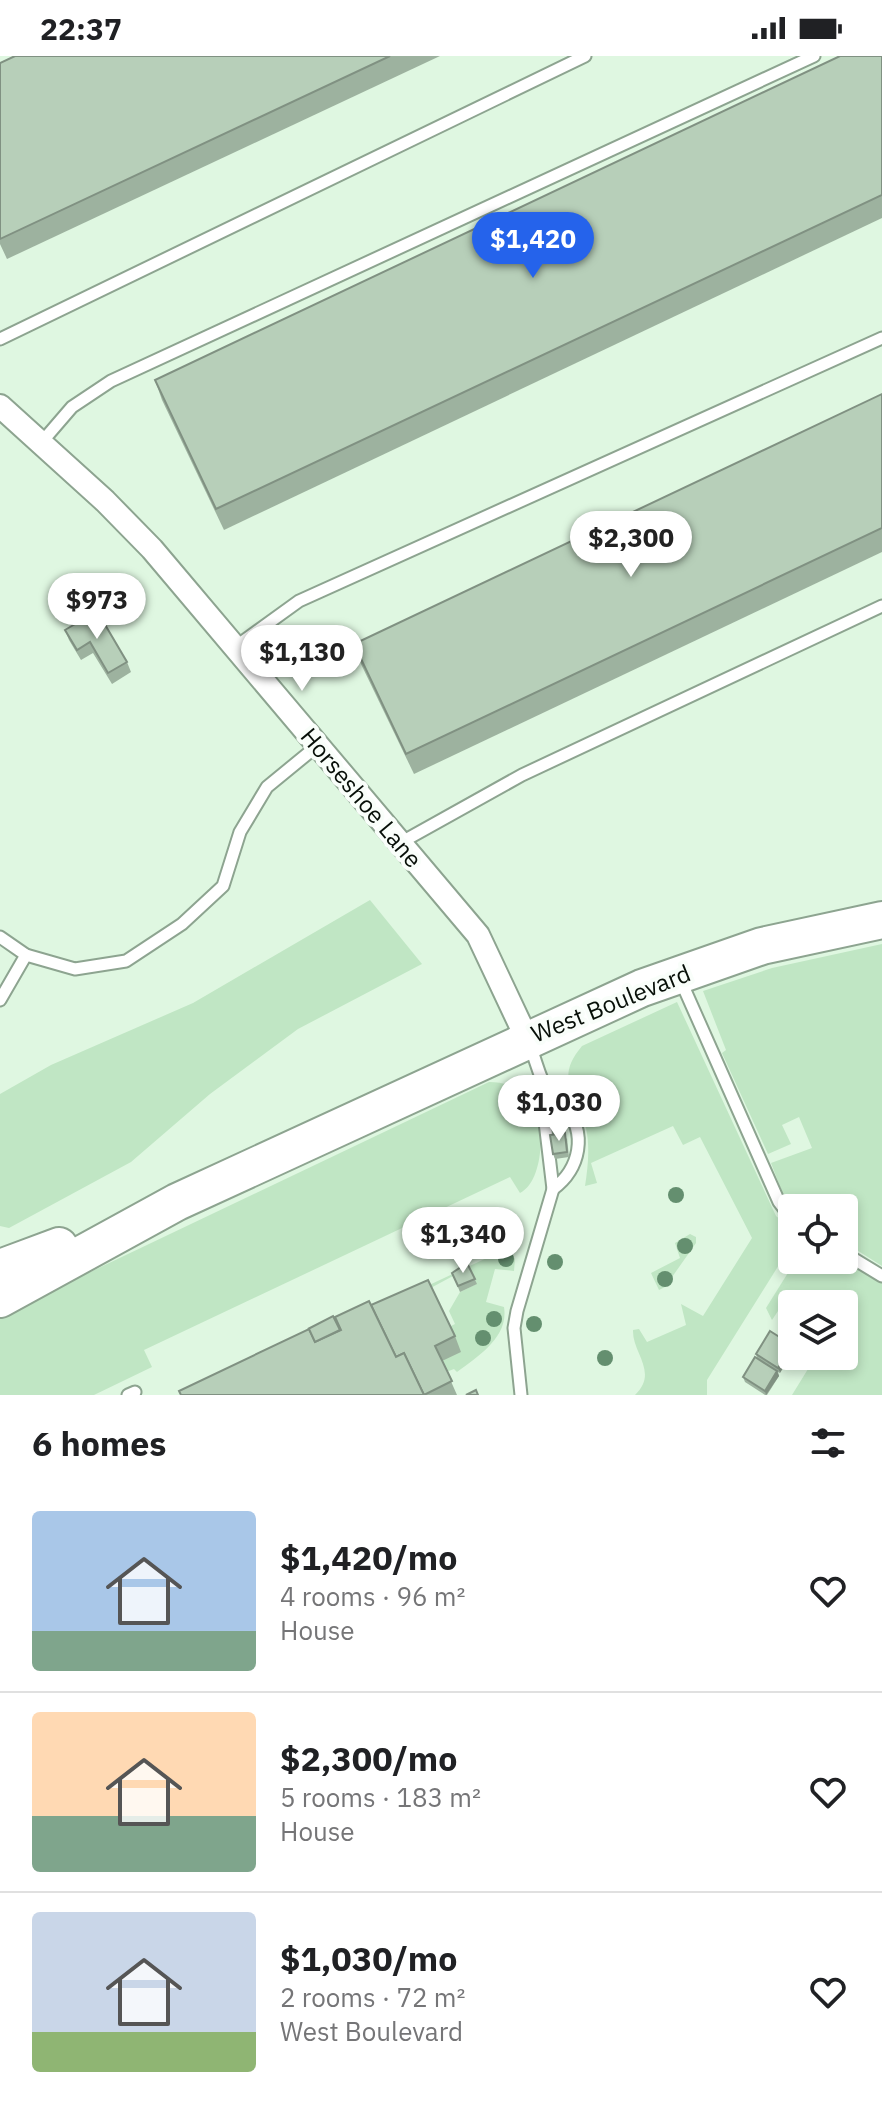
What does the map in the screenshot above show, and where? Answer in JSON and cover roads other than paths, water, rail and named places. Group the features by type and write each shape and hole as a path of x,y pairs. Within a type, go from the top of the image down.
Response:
{"main road":[{"name":"West Boulevard","path":"0,1299 177,1202 527,1039 678,975 762,946 882,920"},
{"name":"West Boulevard","path":"0,1268 177,1202"}],"street":[{"name":"Horseshoe Lane","path":"0,406 152,549 478,935 527,1039"}],"lane":[{"path":"0,339 585,56"},
{"path":"41,443 72,407 111,381 814,56"},
{"path":"234,648 299,601 882,338"},
{"path":"400,843 522,775 882,606"},
{"path":"0,937 26,955 75,969 126,961 182,924 223,886 240,832 267,787 317,746"},
{"path":"0,1000 26,955"},
{"path":"678,975 778,1200"},
{"path":"527,1039 549,1094 570,1115 579,1146 570,1173 553,1189"},
{"path":"521,1395 514,1328 553,1189 545,1122 549,1094"},
{"path":"858,1261 882,1276"}]}
